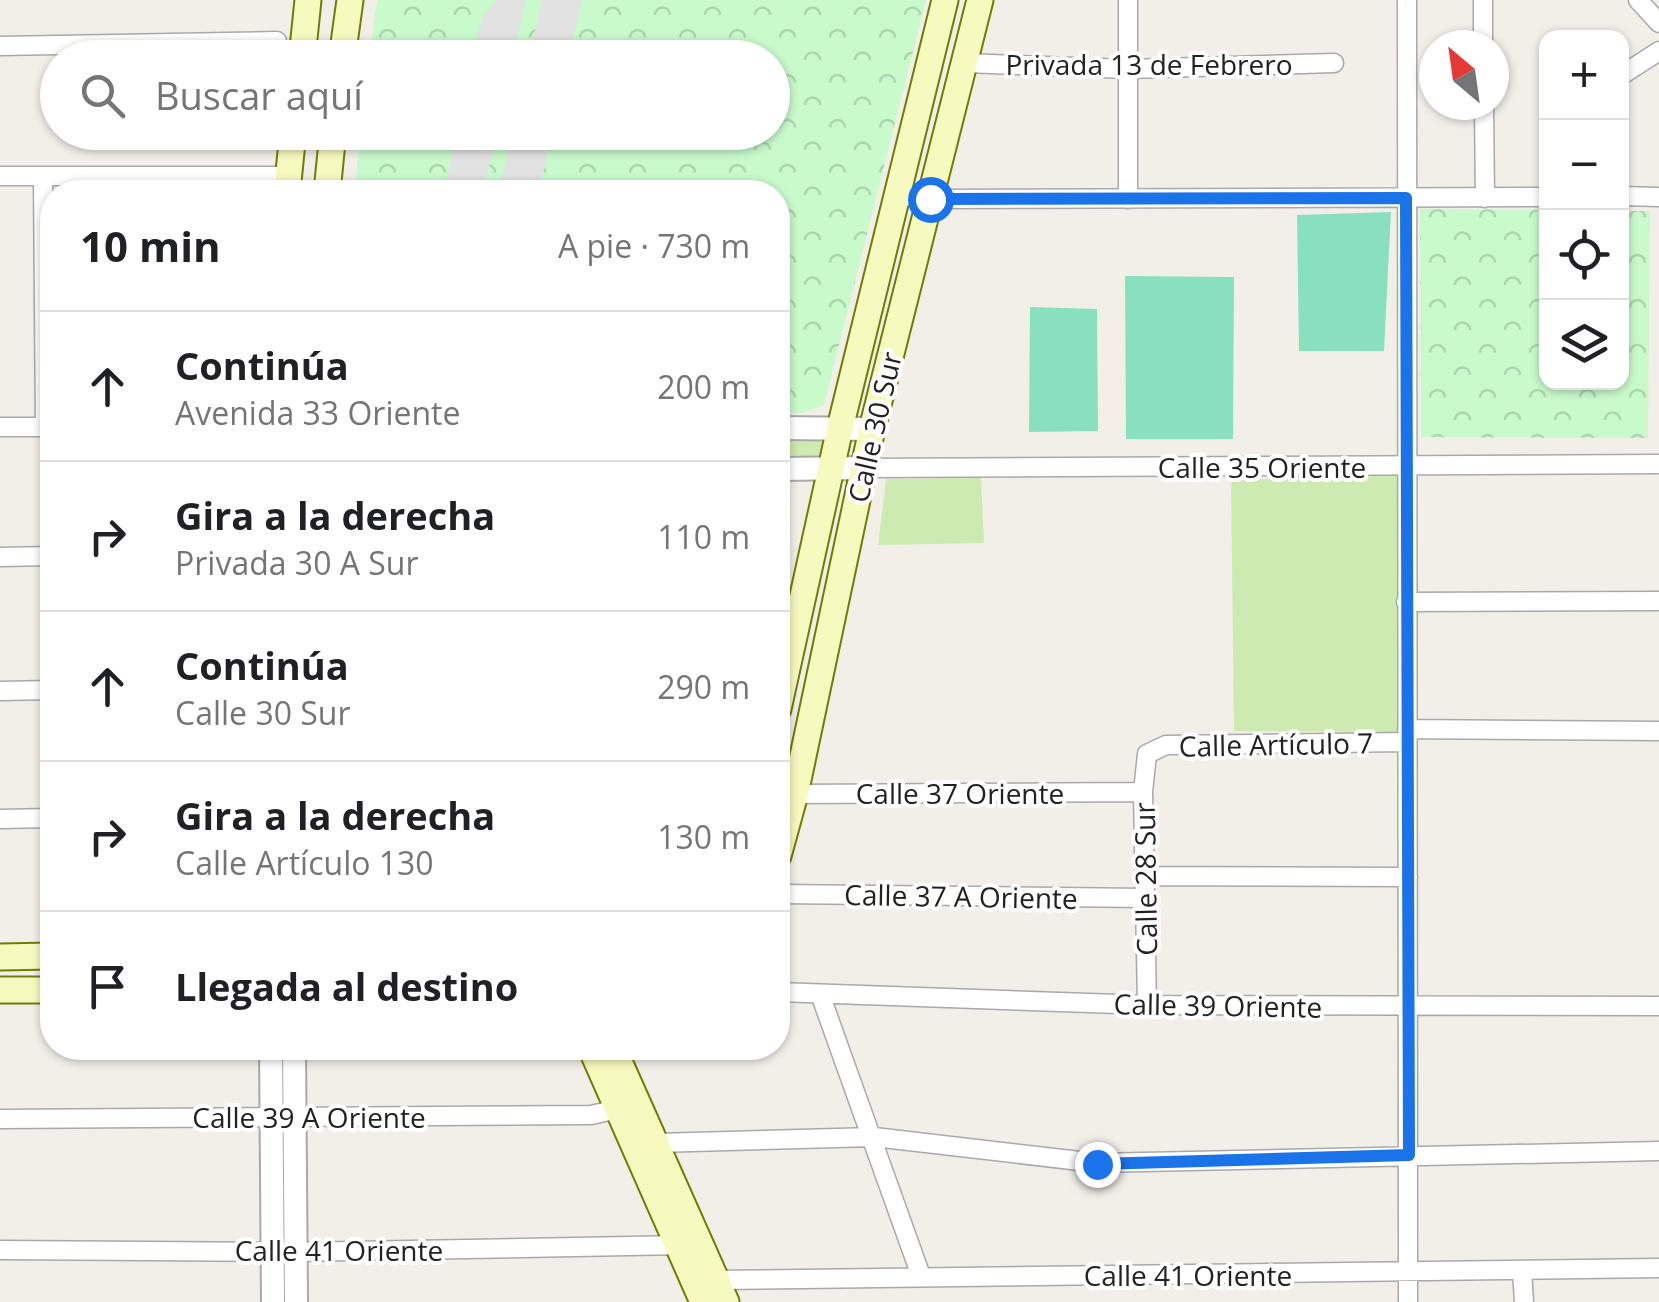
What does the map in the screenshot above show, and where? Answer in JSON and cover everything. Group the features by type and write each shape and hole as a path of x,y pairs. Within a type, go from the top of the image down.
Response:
{"main road":[{"path":"304,40 308,0"},
{"path":"344,40 350,0"},
{"name":"Calle 30 Sur","path":"790,656 840,428 945,0"},
{"name":"Calle 30 Sur","path":"790,773 980,0"},
{"path":"288,180 291,150"},
{"path":"328,180 332,150"},
{"path":"0,957 40,956"},
{"path":"0,990 40,990"},
{"path":"596,1060 715,1295"},
{"path":"618,1060 656,1144 689,1244"}],"street":[{"path":"1128,0 1128,198"},
{"path":"1407,0 1408,1302"},
{"path":"1483,0 1484,30"},
{"path":"1638,0 1659,23"},
{"path":"0,46 40,45"},
{"path":"1629,70 1659,51"},
{"name":"Privada 13 de Febrero","path":"964,63 1129,69 1334,63"},
{"path":"1484,120 1485,198"},
{"path":"0,176 98,180"},
{"path":"900,195 930,199 1539,197"},
{"path":"1629,196 1659,198"},
{"path":"0,427 40,427"},
{"path":"790,428 872,430"},
{"name":"Calle 35 Oriente","path":"864,468 1659,464"},
{"path":"790,469 864,468"},
{"path":"0,557 40,556"},
{"path":"1406,602 1659,601"},
{"path":"0,691 40,690"},
{"name":"Calle Artículo 7","path":"1147,754 1166,745 1407,735 1659,731"},
{"name":"Calle 28 Sur","path":"1147,754 1143,792 1147,1005"},
{"name":"Calle 37 Oriente","path":"790,790 1143,792"},
{"path":"0,818 40,818"},
{"path":"1145,876 1408,877"},
{"name":"Calle 37 A Oriente","path":"790,894 1145,898"},
{"name":"Calle 39 Oriente","path":"790,993 1147,1005 1659,1006"},
{"path":"820,994 921,1276"},
{"path":"274,1060 284,1118"},
{"path":"273,1302 284,1252 284,1118 292,1060"},
{"name":"Calle 39 A Oriente","path":"0,1118 591,1115 618,1109"},
{"path":"656,1144 874,1136 1097,1164 1659,1151"},
{"name":"Calle 41 Oriente","path":"0,1250 284,1252 689,1244"},
{"path":"284,1252 296,1302"},
{"name":"Calle 41 Oriente","path":"715,1295 921,1276 1408,1274 1659,1268"},
{"path":"1522,1270 1524,1302"}],"green space":[{"path":"377,0 926,0 824,405 803,413 790,412 790,180 355,180 359,150 790,150 790,40 372,40"},
{"path":"1420,209 1539,210 1539,390 1629,390 1629,211 1650,211 1648,438 1421,437"},
{"path":"1391,212 1384,351 1299,351 1297,215"},
{"path":"1125,276 1234,277 1233,439 1126,439"},
{"path":"1030,307 1097,309 1098,431 1029,432"},
{"path":"790,439 829,439 830,456 790,457"},
{"path":"1399,475 1399,732 1234,731 1231,480"},
{"path":"981,478 984,543 878,545 886,479"}],"shaded area":[{"path":"498,0 526,0 517,40 477,40 482,17"},
{"path":"542,0 582,0 573,40 533,40"},
{"path":"453,150 493,150 486,180 446,180"},
{"path":"508,150 548,150 542,180 502,180"}],"route":[{"path":"930,199 1406,198 1409,1155 1097,1164"}]}
